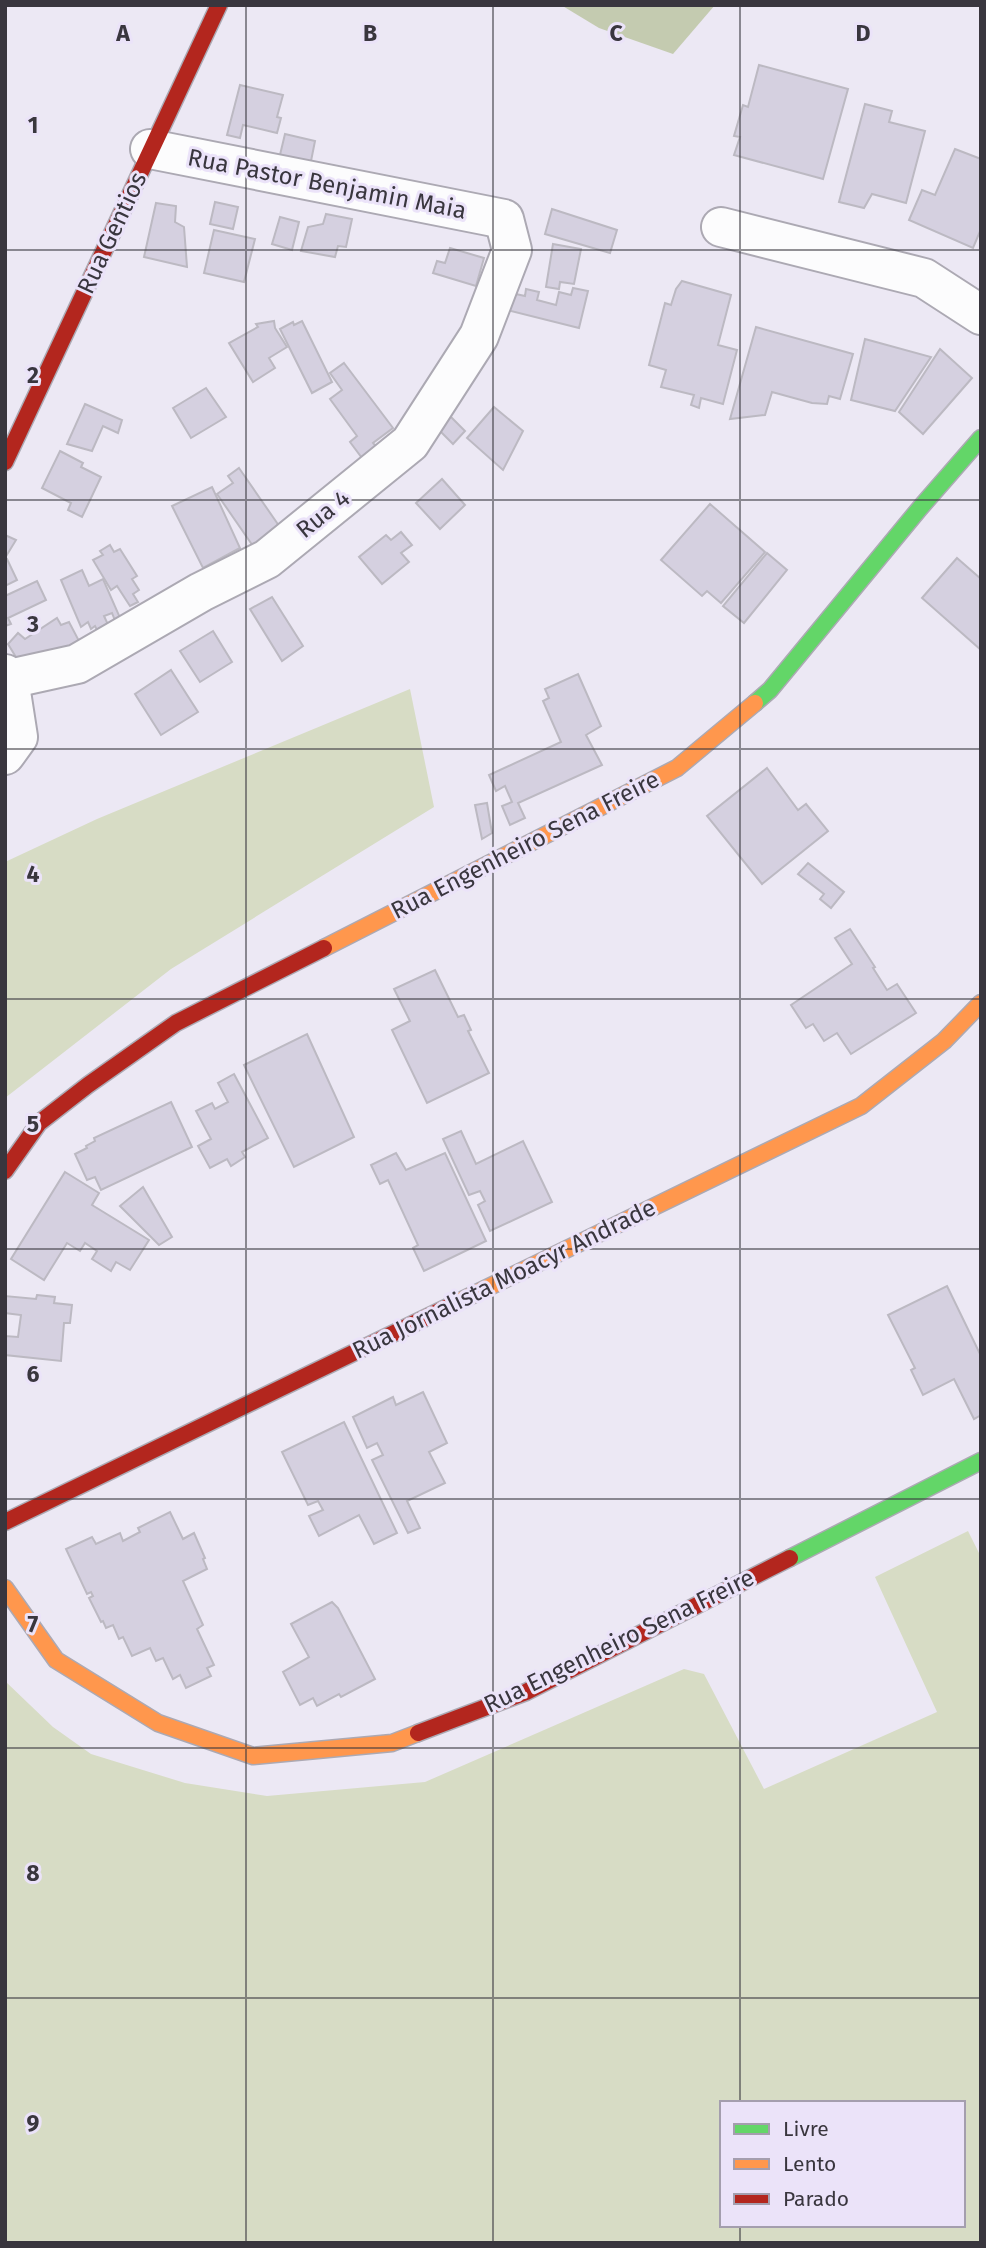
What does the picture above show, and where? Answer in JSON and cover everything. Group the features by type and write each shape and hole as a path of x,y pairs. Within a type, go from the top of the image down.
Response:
{"street":[{"name":"Rua Gentios","path":"5,462 219,5"},
{"name":"Rua Pastor Benjamin Maia","path":"150,149 504,219"},
{"name":"Rua 4","path":"7,677 77,664 201,592 267,559 410,443 479,336 513,250 504,219"},
{"path":"720,228 924,278 981,316"},
{"name":"Rua Engenheiro Sena Freire","path":"5,1171 39,1123 176,1023 677,768 771,690 981,438"},
{"path":"7,677 9,732"},
{"name":"Rua Jornalista Moacyr Andrade","path":"5,1522 862,1106 944,1041 981,1003"},
{"name":"Rua Engenheiro Sena Freire","path":"5,1588 55,1660 158,1723 253,1756 392,1743 526,1692 981,1461"}],"green space":[{"path":"561,5 715,5 673,54 599,28"},
{"path":"410,689 434,807 171,969 5,1098 5,862 97,819"},
{"path":"968,1531 981,1557 981,2243 5,2243 5,1681 53,1727 91,1754 185,1783 267,1796 425,1782 684,1669 704,1674 764,1789 937,1712 875,1577"}],"building":[{"path":"759,65 848,89 823,179 734,155 740,137 734,136 743,105 748,107"},
{"path":"240,85 283,95 277,117 281,118 277,133 243,125 240,138 227,135"},
{"path":"865,104 892,111 889,122 925,131 906,203 872,194 864,208 839,202"},
{"path":"285,134 315,141 310,166 279,159"},
{"path":"955,149 981,159 981,229 973,248 909,220 922,190 935,195"},
{"path":"215,202 238,207 233,229 210,224"},
{"path":"156,203 176,206 175,222 184,227 187,267 144,257"},
{"path":"552,209 617,230 610,253 545,234"},
{"path":"326,214 352,219 346,247 338,246 335,257 301,251 308,227 323,224"},
{"path":"280,217 299,222 292,250 272,244"},
{"path":"214,230 255,239 244,282 204,273"},
{"path":"553,244 581,249 574,284 560,282 559,289 546,287"},
{"path":"450,248 484,258 476,286 433,273 437,261 445,263"},
{"path":"682,281 731,295 718,345 737,350 723,404 701,398 699,408 691,405 694,395 661,387 666,370 649,365 665,303 671,305 676,289"},
{"path":"573,288 588,291 579,328 507,310 511,293 525,296 526,289 539,292 537,300 556,305 559,292 571,295"},
{"path":"274,321 275,328 287,347 269,358 275,368 253,382 229,343 258,327 256,324"},
{"path":"302,321 332,382 312,393 280,329 293,322 294,325"},
{"path":"756,327 853,354 840,399 829,396 827,404 812,403 772,392 765,415 730,419"},
{"path":"865,339 931,357 895,411 851,400"},
{"path":"940,349 972,378 923,434 899,412"},
{"path":"344,363 393,428 373,443 380,451 365,462 350,442 357,436 330,399 342,390 330,373"},
{"path":"206,388 226,417 191,438 173,408"},
{"path":"85,404 122,420 118,433 103,426 92,451 67,444"},
{"path":"494,407 523,431 503,470 467,438"},
{"path":"445,411 465,431 453,444 433,424"},
{"path":"60,451 83,463 81,467 101,477 82,517 68,510 71,503 42,488"},
{"path":"239,468 284,533 253,546 217,494 233,483 228,476"},
{"path":"442,479 465,505 440,529 416,503"},
{"path":"212,487 240,548 203,568 172,506"},
{"path":"710,504 765,552 721,603 707,591 702,596 661,560"},
{"path":"401,532 412,545 401,553 409,562 382,584 359,557 386,535 391,540"},
{"path":"5,535 16,540 5,558"},
{"path":"110,545 114,552 120,549 137,576 132,579 139,590 133,594 138,602 130,606 117,586 111,590 93,560 103,555 100,551"},
{"path":"767,553 787,570 744,623 723,606"},
{"path":"957,558 981,579 981,650 922,598"},
{"path":"7,559 17,580 5,586 5,560"},
{"path":"82,570 89,586 103,579 121,620 116,623 112,613 104,616 111,631 100,636 95,626 91,629 88,622 81,627 61,580"},
{"path":"37,581 46,600 8,618 11,624 5,626 5,596"},
{"path":"272,597 303,646 282,661 250,609"},
{"path":"57,618 61,625 69,622 79,641 25,672 8,644 18,633 25,639"},
{"path":"213,631 232,662 200,682 180,651"},
{"path":"171,670 198,712 161,735 135,694"},
{"path":"578,674 601,726 586,735 602,765 518,803 525,818 510,825 502,806 512,802 505,786 496,791 489,775 561,742 543,701 549,698 545,689"},
{"path":"767,768 798,810 806,804 828,831 762,884 707,816"},
{"path":"487,803 492,833 482,839 475,805"},
{"path":"808,863 844,892 831,908 820,899 824,894 798,874"},
{"path":"850,929 887,990 897,984 916,1013 851,1054 837,1033 824,1041 813,1024 806,1028 791,1005 852,964 835,938"},
{"path":"435,970 458,1017 464,1015 471,1030 468,1031 489,1073 427,1103 392,1030 410,1021 394,989"},
{"path":"307,1034 354,1137 294,1167 244,1065"},
{"path":"234,1074 268,1138 242,1152 245,1157 231,1166 227,1159 210,1168 198,1146 211,1139 196,1111 212,1103 215,1109 228,1102 218,1083"},
{"path":"171,1102 192,1147 101,1190 95,1177 87,1180 75,1154 87,1148 86,1146 95,1141 94,1138"},
{"path":"461,1131 476,1164 523,1141 552,1202 490,1231 478,1205 485,1201 480,1191 469,1195 443,1139"},
{"path":"396,1153 406,1170 445,1153 486,1241 424,1271 413,1248 418,1245 388,1180 380,1184 371,1165"},
{"path":"65,1172 99,1193 92,1205 149,1240 130,1270 116,1262 111,1271 92,1259 97,1251 85,1243 80,1251 67,1243 44,1280 11,1259"},
{"path":"143,1187 172,1237 159,1245 120,1206"},
{"path":"947,1286 981,1356 981,1415 974,1419 954,1379 923,1395 911,1370 915,1368 888,1315"},
{"path":"37,1295 55,1297 54,1303 72,1305 70,1323 64,1323 61,1361 5,1355 5,1336 18,1337 21,1315 5,1313 5,1296 36,1299"},
{"path":"423,1392 447,1443 429,1452 445,1483 407,1501 420,1528 408,1533 372,1460 383,1455 377,1443 367,1448 353,1417 393,1397 396,1405"},
{"path":"344,1422 397,1533 374,1544 359,1515 319,1536 309,1516 323,1510 318,1501 308,1505 282,1452"},
{"path":"170,1512 183,1539 194,1533 207,1569 183,1581 203,1625 197,1629 214,1665 207,1668 211,1676 186,1688 180,1675 173,1679 163,1658 156,1661 150,1648 132,1656 123,1637 119,1639 113,1625 106,1628 89,1598 93,1596 91,1592 87,1594 66,1549 92,1537 96,1544 120,1533 123,1541 140,1532 138,1528"},
{"path":"332,1602 338,1608 375,1679 317,1706 313,1698 300,1705 283,1672 309,1657 291,1624"}],"traffic: fast":[{"path":"755,703 770,690 981,438"},
{"path":"790,1558 981,1461"}],"traffic: slow":[{"path":"324,948 677,768 755,703"},
{"path":"454,1304 861,1106 944,1041 981,1003"},
{"path":"5,1588 56,1660 158,1723 253,1756 392,1743 418,1733"}],"traffic: jam":[{"path":"5,462 219,5"},
{"path":"5,1171 39,1123 176,1023 324,948"},
{"path":"5,1522 454,1304"},
{"path":"418,1733 526,1692 790,1558"}]}
